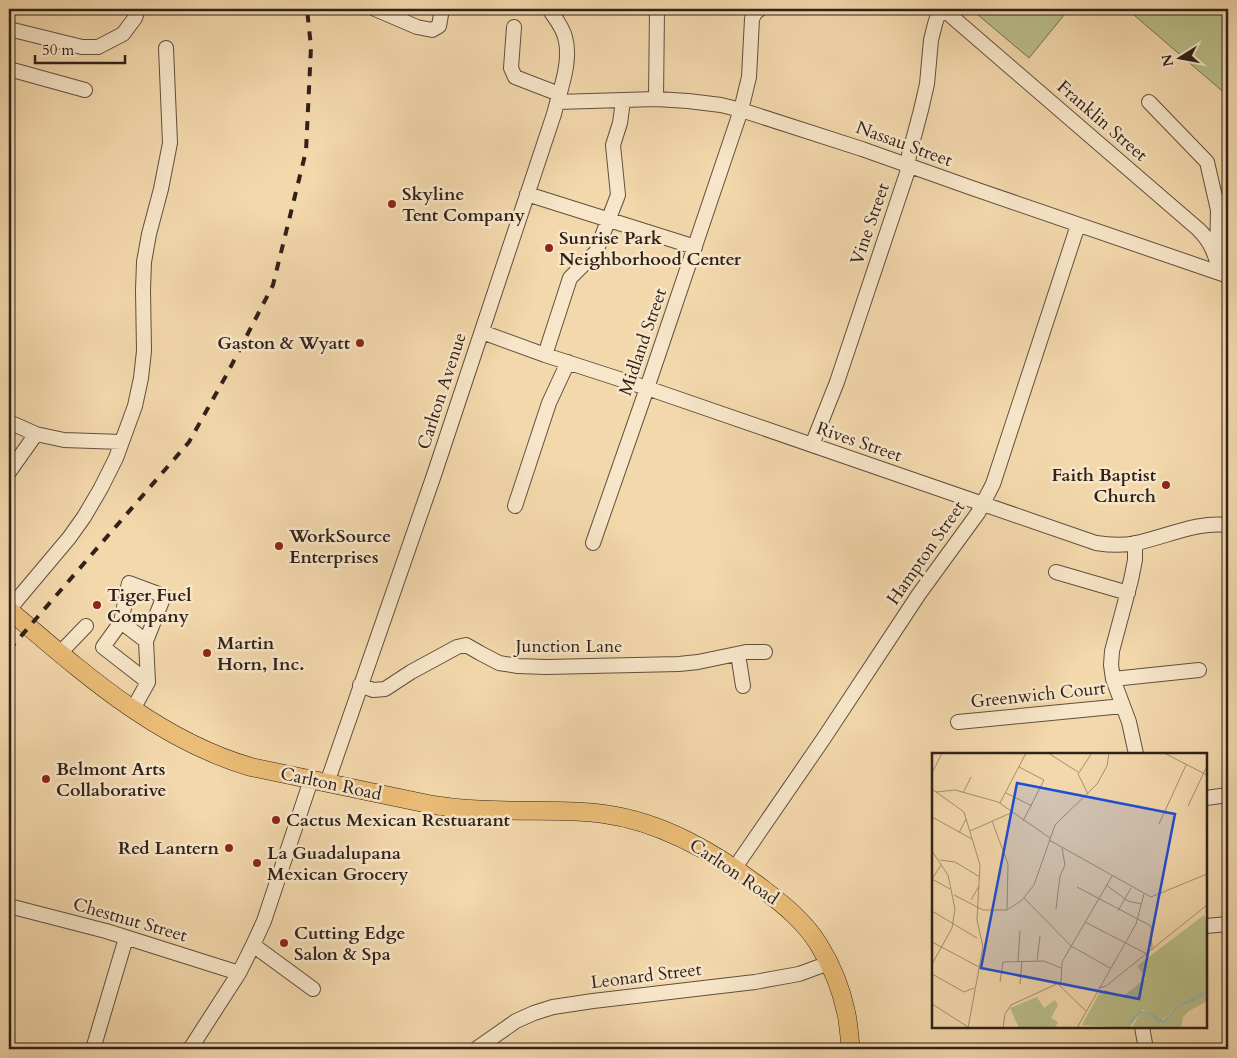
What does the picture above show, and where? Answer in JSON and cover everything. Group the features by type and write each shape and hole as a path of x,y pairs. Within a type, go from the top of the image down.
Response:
{"main road":[{"name":"Carlton Road","path":"9,610 91,679 133,709 176,736 224,759 251,768 398,799 440,806 494,810 574,811 604,814 634,820 681,836 734,869 788,909 804,925 830,963 839,985 846,1012 851,1049"}],"street":[{"path":"9,30 82,47 98,47 123,34 135,18 138,9"},
{"path":"375,9 432,30 439,26 442,9"},
{"name":"Carlton Avenue","path":"190,1049 254,945 360,685 423,508 527,194 558,98 567,63 565,36 560,24 549,9"},
{"path":"656,99 657,9"},
{"name":"Midland Street","path":"593,543 648,388 741,110 749,77 752,19 760,9"},
{"name":"Vine Street","path":"812,445 837,382 907,173 909,155 927,84 931,40 942,9"},
{"name":"Franklin Street","path":"942,9 1198,228 1211,245 1224,275"},
{"path":"514,27 511,68 515,77 558,98"},
{"path":"9,610 69,538 84,517 116,458 135,406 144,351 144,262 170,143 166,48"},
{"path":"9,69 85,90"},
{"name":"Nassau Street","path":"558,98 688,101 721,105 741,110 844,142 1224,275"},
{"path":"545,355 570,278 596,252 618,195 613,144 620,123 623,101"},
{"path":"1149,102 1207,162 1218,210 1217,259"},
{"path":"527,194 694,247"},
{"name":"Hampton Street","path":"734,869 824,738 919,594 983,505 993,484 1078,225"},
{"name":"Rives Street","path":"482,332 1096,543 1114,545 1135,543 1204,525 1228,525"},
{"path":"515,506 549,403 568,362"},
{"path":"9,422 36,434 64,440 122,442"},
{"path":"9,472 36,434"},
{"path":"1135,543 1135,560 1112,650 1111,665 1113,679 1129,722 1136,753"},
{"path":"1056,572 1128,593"},
{"path":"133,709 148,682 146,641 164,596 129,583 121,622 103,646 148,682"},
{"path":"121,622 146,641"},
{"path":"60,653 86,626"},
{"name":"Junction Lane","path":"360,685 373,690 385,689 411,672 457,647 466,645 499,663 546,667 679,664 746,652 765,652"},
{"path":"738,654 743,686"},
{"path":"1113,679 1199,670"},
{"name":"Greenwich Court","path":"958,722 1123,706"},
{"path":"1207,798 1228,795"},
{"name":"Chestnut Street","path":"9,906 106,931 239,972"},
{"path":"1207,926 1228,924"},
{"path":"93,1049 126,938"},
{"path":"254,945 313,989"},
{"name":"Leonard Street","path":"476,1049 516,1021 553,1007 764,980 799,974 830,963"},
{"path":"1142,1028 1146,1049"}],"green space":[{"path":"971,9 1069,9 1029,58"},
{"path":"1127,9 1228,9 1228,96"}],"railway":[{"path":"9,650 189,442 273,285 306,151 311,47 307,9"}],"place":[{"name":"Skyline Tent Company","path":"392,204"},
{"name":"Sunrise Park Neighborhood Center","path":"549,248"},
{"name":"Gaston & Wyatt","path":"360,343"},
{"name":"Faith Baptist Church","path":"1166,485"},
{"name":"WorkSource Enterprises","path":"279,546"},
{"name":"Tiger Fuel Company","path":"97,605"},
{"name":"Martin Horn, Inc.","path":"207,653"},
{"name":"Belmont Arts Collaborative","path":"46,779"},
{"name":"Cactus Mexican Restuarant","path":"276,820"},
{"name":"Red Lantern","path":"229,848"},
{"name":"La Guadalupana Mexican Grocery","path":"257,863"},
{"name":"Cutting Edge Salon & Spa","path":"284,943"}]}
